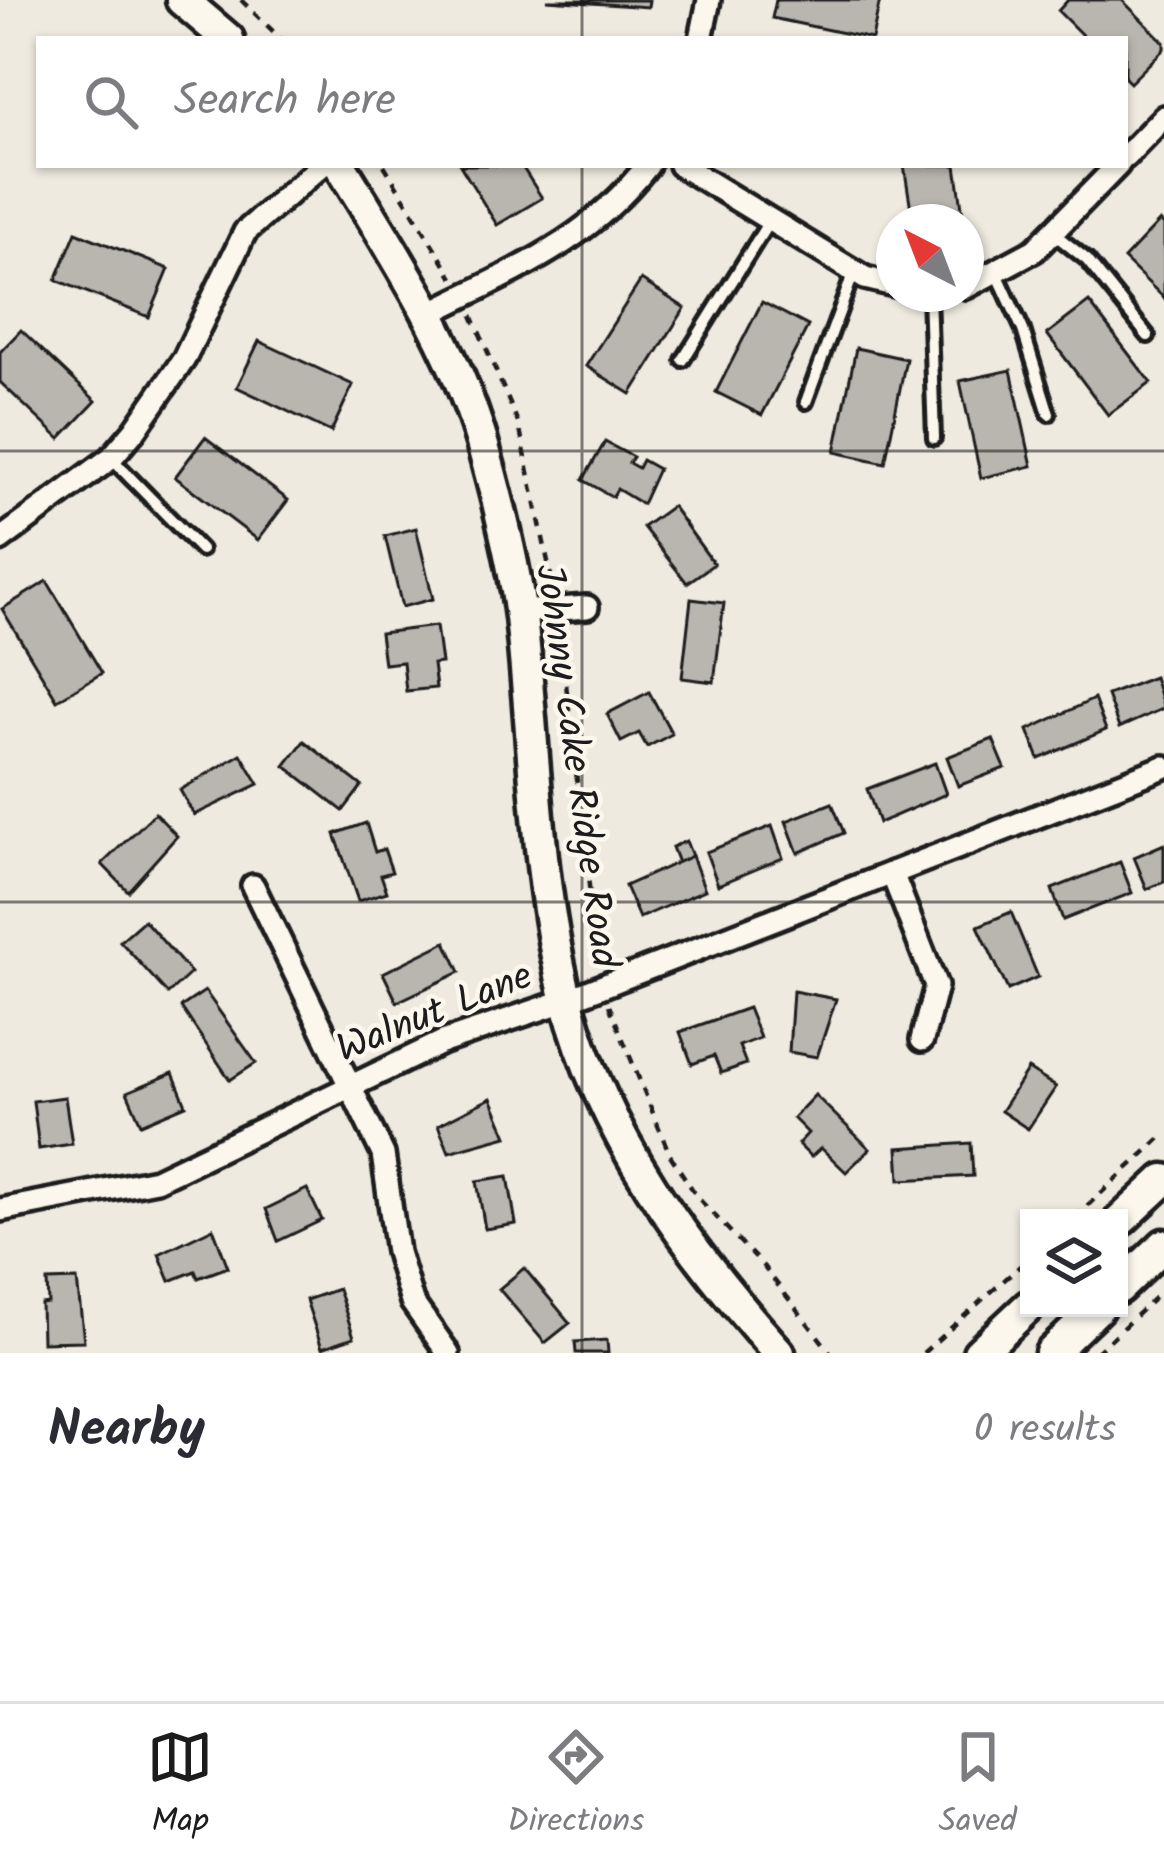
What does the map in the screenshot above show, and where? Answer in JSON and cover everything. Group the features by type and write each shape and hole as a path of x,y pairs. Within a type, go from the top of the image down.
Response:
{"street":[{"path":"182,0 224,36"},
{"path":"701,36 709,0"},
{"path":"1128,154 1164,117"},
{"path":"0,540 111,458 184,359 245,232 319,168"},
{"name":"Johnny Cake Ridge Road","path":"342,168 430,313 485,452 520,612 544,884 567,1000 607,1111 669,1218 779,1353"},
{"path":"430,313 573,241 620,200 646,168"},
{"path":"685,168 854,272 876,279"},
{"path":"984,277 1035,250 1115,168"},
{"path":"520,612 587,607"},
{"name":"Walnut Lane","path":"0,1210 156,1180 442,1042 567,1000 1164,766"},
{"path":"892,873 936,986 922,1040"},
{"path":"253,886 383,1154 397,1252 412,1302 448,1353"},
{"path":"1128,1214 1164,1180"},
{"path":"1128,1279 1164,1245"},
{"path":"979,1353 1020,1314"},
{"path":"1051,1353 1089,1317"}],"lane":[{"path":"683,360 770,220"},
{"path":"1052,232 1087,260 1148,335"},
{"path":"996,271 1023,330 1048,414"},
{"path":"806,402 854,272"},
{"path":"930,312 934,438"},
{"path":"111,458 202,550"}],"path":[{"path":"241,0 278,36"},
{"path":"386,168 463,296 519,425 540,503 577,746 586,889 603,986 630,1066 670,1155 698,1198 763,1266 832,1353"},
{"path":"1084,1209 1164,1135"},
{"path":"923,1353 1020,1266"},
{"path":"1096,1353 1164,1289"}],"building":[{"path":"547,0 649,0 648,7"},
{"path":"776,0 880,0 873,36 772,18"},
{"path":"1068,0 1122,0 1164,42 1164,49 1130,83 1128,36 1083,36 1058,11"},
{"path":"462,168 523,168 542,198 497,225"},
{"path":"904,168 956,168 961,204 910,204"},
{"path":"1160,221 1164,225 1164,298 1124,259"},
{"path":"76,232 169,269 149,317 56,280"},
{"path":"641,280 685,308 631,394 586,366"},
{"path":"762,302 808,326 762,415 716,392"},
{"path":"1089,302 1151,383 1108,415 1047,334"},
{"path":"21,330 96,401 60,439 0,382 0,352"},
{"path":"259,341 353,385 331,432 237,387"},
{"path":"856,348 906,359 885,463 835,452"},
{"path":"1011,370 1032,466 981,478 960,381"},
{"path":"205,437 288,500 258,540 175,477"},
{"path":"605,442 633,457 629,463 638,468 642,460 658,469 642,504 617,489 613,497 583,480"},
{"path":"672,506 714,564 687,583 643,527"},
{"path":"416,528 433,599 402,607 385,536"},
{"path":"47,581 102,673 57,700 2,609"},
{"path":"691,599 724,603 714,682 682,678"},
{"path":"436,626 441,663 433,664 436,688 406,691 403,662 384,664 380,633"},
{"path":"1154,677 1164,708 1119,728 1107,695"},
{"path":"649,692 672,734 647,747 639,733 621,742 607,714"},
{"path":"1094,699 1106,730 1039,759 1028,730"},
{"path":"993,739 1005,768 958,786 947,757"},
{"path":"304,741 362,786 343,811 285,766"},
{"path":"241,754 259,784 194,815 180,790"},
{"path":"935,763 946,794 879,823 867,789"},
{"path":"832,803 844,833 798,853 786,821"},
{"path":"155,813 177,836 128,891 102,864"},
{"path":"366,823 375,852 384,849 392,872 381,875 387,892 358,901 335,834"},
{"path":"772,826 783,858 718,885 706,852"},
{"path":"686,841 692,856 678,863 672,847"},
{"path":"1164,844 1164,882 1147,889 1134,857"},
{"path":"692,856 705,890 639,918 625,886"},
{"path":"1120,862 1132,893 1063,920 1052,889"},
{"path":"1011,912 1038,977 1008,990 978,926"},
{"path":"144,920 191,973 168,994 120,941"},
{"path":"446,942 460,972 397,1002 383,973"},
{"path":"205,991 256,1063 230,1080 181,1007"},
{"path":"793,991 836,999 817,1057 789,1052"},
{"path":"748,1008 760,1038 739,1046 746,1064 721,1073 714,1056 692,1064 680,1032"},
{"path":"1028,1069 1056,1087 1028,1129 1001,1111"},
{"path":"173,1073 186,1105 141,1124 127,1092"},
{"path":"815,1095 870,1149 846,1172 821,1148 811,1157 798,1144 808,1133 793,1118"},
{"path":"65,1097 72,1144 39,1149 33,1101"},
{"path":"491,1098 507,1136 449,1152 438,1125"},
{"path":"971,1143 973,1176 900,1180 898,1148"},
{"path":"508,1176 516,1224 485,1229 477,1181"},
{"path":"307,1189 322,1220 278,1241 266,1209"},
{"path":"213,1228 228,1267 198,1278 195,1271 170,1281 159,1254"},
{"path":"524,1268 570,1323 545,1343 499,1289"},
{"path":"77,1280 84,1341 42,1342 41,1304 48,1303 47,1281"},
{"path":"338,1289 354,1337 322,1348 306,1300"},
{"path":"607,1340 608,1353 576,1353 575,1342"}]}
